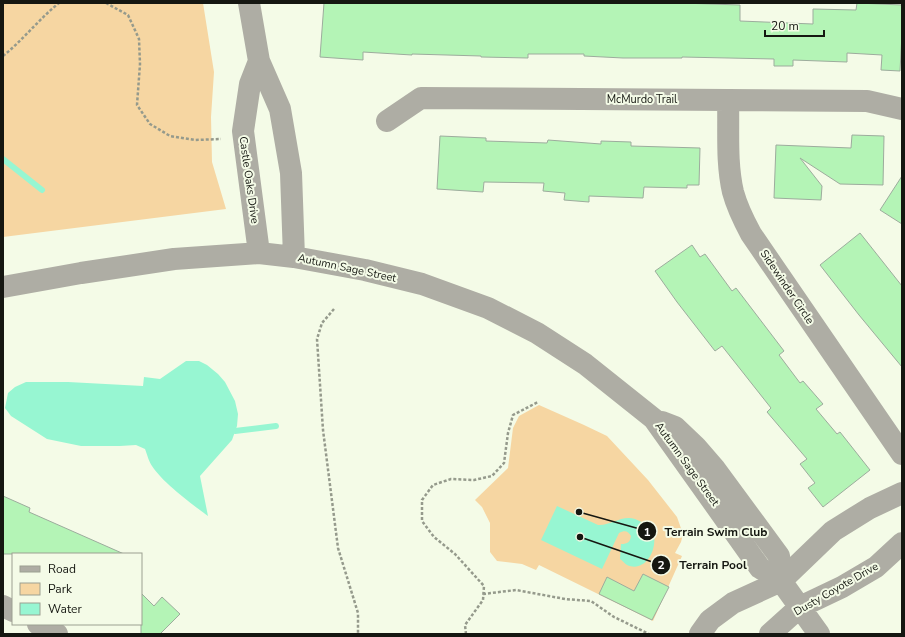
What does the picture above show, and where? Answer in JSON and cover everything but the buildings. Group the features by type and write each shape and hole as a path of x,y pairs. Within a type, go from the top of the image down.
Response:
{"street":[{"path":"249,3 259,61 280,109 291,173 294,257"},
{"name":"Castle Oaks Drive","path":"259,61 250,84 243,132 259,254"},
{"name":"McMurdo Trail","path":"387,121 421,98 867,101 902,109"},
{"name":"Sidewinder Circle","path":"728,100 729,167 733,192 741,215 751,234 902,454"},
{"name":"Autumn Sage Street","path":"3,287 166,260 259,254 294,257 365,270 422,284 488,308 543,337 585,364 654,419 760,568 781,581 819,634"},
{"path":"700,634 710,620 733,603 781,581 833,531 870,508 902,493"},
{"name":"Dusty Coyote Drive","path":"770,634 800,607 842,587 876,567 902,543"},
{"path":"3,606 12,610"},
{"path":"40,625 57,634"}],"path":[{"path":"3,56 59,3"},
{"path":"106,3 128,16 139,39 140,64 137,105 150,124 170,136 196,140 220,139"},
{"path":"334,309 322,323 317,339 323,430 338,548 358,613 358,634"},
{"path":"466,634 465,624 483,600 484,586 455,554 434,537 422,521 422,500 433,485 451,478 474,480 492,476 504,463 508,433 513,415 538,402"},
{"path":"483,594 516,590 591,601 614,617 649,634"}],"green space":[{"path":"3,3 203,3 214,72 211,117 212,162 226,209 3,237"},
{"path":"539,405 607,436 648,480 677,517 683,534 681,542 675,553 682,556 653,621 539,565 536,570 522,564 497,561 490,552 490,523 482,507 475,500 508,468 513,428 519,416"}],"water":[{"path":"186,361 199,361 207,365 218,374 225,382 235,401 238,414 237,426 232,440 200,476 208,516 178,493 157,473 149,460 145,449 136,445 81,446 47,439 11,416 5,408 8,393 15,387 26,382 68,382 143,386 144,377 160,379"},
{"path":"557,506 598,525 607,524 625,518 635,519 646,524 651,528 654,535 653,549 650,556 641,565 634,567 627,565 620,559 621,544 627,543 631,538 630,534 627,532 619,533 602,569 541,540"}],"waterway":[{"path":"3,159 42,190"},
{"path":"235,431 276,426"}],"place":[{"name":"Terrain Swim Club","path":"579,512"},
{"name":"Terrain Pool","path":"580,537"}]}
